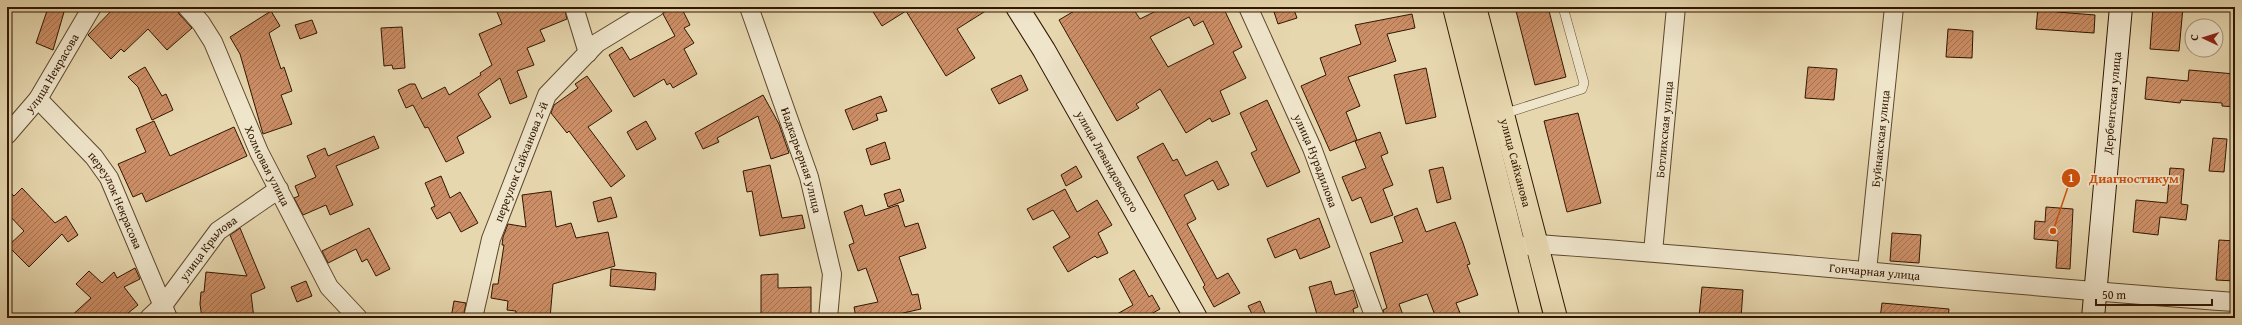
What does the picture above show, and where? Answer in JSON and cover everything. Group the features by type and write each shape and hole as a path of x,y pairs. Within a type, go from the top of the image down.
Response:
{"main road":[{"name":"улица Сайханова","path":"1454,7 1532,318"},
{"name":"улица Сайханова","path":"1476,7 1556,318"}],"street":[{"name":"улица Некрасова","path":"7,135 38,99 92,7"},
{"name":"Холмовая улица","path":"186,7 201,23 213,42 259,152 329,286 358,318"},
{"path":"574,7 588,53"},
{"name":"переулок Сайханова 2-й","path":"473,318 491,239 547,95 598,43 656,7"},
{"name":"Надкарьерная улица","path":"749,7 809,177 832,274 828,318"},
{"name":"улица Левандовского","path":"1017,7 1044,50 1196,318"},
{"name":"улица Нурадилова","path":"1248,7 1312,148 1375,318"},
{"name":"Ботлихская улица","path":"1653,252 1676,7"},
{"name":"Буйнакская улица","path":"1867,271 1894,7"},
{"name":"Дербентская улица","path":"2093,318 2121,7"},
{"name":"переулок Некрасова","path":"38,99 86,147 109,178 166,311"},
{"name":"улица Крылова","path":"149,318 166,311 218,231 279,189"},
{"name":"Гончарная улица","path":"1515,249 1536,244 1653,252 2095,293 2235,302"}],"lane":[{"path":"1503,114 1579,91 1584,86 1563,7"}],"building":[{"path":"115,7 177,7 179,14 192,28 167,50 148,29 124,52 121,49 111,59 88,35"},
{"path":"495,7 564,7 567,19 540,30 545,41 527,48 534,65 517,71 527,97 510,104 500,78 478,94 491,117 457,137 464,153 446,162 428,127 425,128 413,105 406,108 398,90 410,84 415,84 422,99 445,87 449,95 481,75 480,73 492,65 479,34 502,24"},
{"path":"666,7 681,7 690,25 684,28 694,43 684,49 697,74 673,88 670,83 667,85 664,79 634,97 609,55 622,47 630,60 675,36 663,14"},
{"path":"870,7 992,7 957,29 975,58 946,76 906,11 882,26"},
{"path":"1081,7 1107,7 1110,12 1119,7 1132,7 1140,19 1164,7 1223,7 1242,47 1233,52 1246,78 1220,91 1230,114 1212,122 1210,118 1186,133 1160,89 1136,104 1139,108 1117,121 1059,20","holes":["1189,17 1194,26 1203,21 1214,44 1168,67 1150,37"]},
{"path":"1277,7 1293,7 1297,18 1278,24 1274,12 1279,11"},
{"path":"1515,7 1548,7 1566,77 1535,85"},
{"path":"2038,7 2058,7 2057,12 2095,15 2094,33 2036,29"},
{"path":"2153,7 2183,7 2179,51 2150,49"},
{"path":"48,8 64,12 53,50 36,43"},
{"path":"271,11 280,26 269,33 281,69 284,67 292,91 281,95 292,124 263,134 240,54 230,37"},
{"path":"1412,14 1415,28 1387,34 1396,61 1348,77 1360,106 1346,112 1357,140 1330,151 1301,86 1326,75 1320,58 1361,44 1355,25"},
{"path":"312,20 317,33 300,39 295,25"},
{"path":"402,27 405,68 393,69 392,65 384,66 381,28"},
{"path":"1948,29 1973,31 1972,58 1946,57"},
{"path":"145,67 162,96 166,94 173,110 152,120 138,87 128,77"},
{"path":"1808,67 1837,69 1834,100 1805,98"},
{"path":"1426,68 1436,117 1406,124 1394,75"},
{"path":"2189,70 2235,74 2235,107 2222,106 2222,103 2181,100 2180,103 2145,99 2147,77 2188,81"},
{"path":"1021,75 1028,90 999,104 991,89"},
{"path":"587,76 612,111 588,127 625,176 611,187 569,131 567,133 551,113 554,105 578,88 575,84"},
{"path":"763,95 779,124 789,153 771,159 758,116 717,138 719,142 703,149 695,133"},
{"path":"881,96 887,111 876,114 878,120 853,130 845,110"},
{"path":"1267,100 1300,172 1267,187 1251,153 1257,150 1240,113"},
{"path":"1578,113 1601,203 1567,212 1544,121"},
{"path":"154,121 170,156 234,127 247,156 146,202 142,193 133,197 118,164 146,152 136,129"},
{"path":"646,121 656,139 637,150 627,132"},
{"path":"1380,132 1388,153 1381,156 1393,185 1383,189 1393,215 1371,223 1361,197 1352,201 1342,177 1366,168 1355,141"},
{"path":"374,136 379,148 336,166 353,205 330,215 326,205 303,215 294,198 299,196 295,186 316,177 307,156 325,148 328,156"},
{"path":"2213,138 2227,139 2224,172 2209,171"},
{"path":"885,142 890,159 871,165 866,149"},
{"path":"1163,143 1173,161 1177,159 1186,176 1217,161 1229,185 1218,190 1213,180 1184,195 1196,219 1187,224 1217,279 1228,273 1240,293 1214,307 1203,287 1205,285 1137,157"},
{"path":"770,165 782,218 802,215 805,228 760,236 752,191 747,192 743,171"},
{"path":"1076,166 1082,177 1066,186 1061,175"},
{"path":"1443,167 1451,199 1437,203 1429,170"},
{"path":"2170,168 2184,169 2181,204 2188,205 2186,220 2160,217 2158,235 2133,232 2136,200 2167,203"},
{"path":"441,176 450,198 460,192 478,223 461,232 450,212 437,219 431,208 435,206 425,183"},
{"path":"22,188 55,223 66,216 78,235 68,242 62,234 29,267 8,246 24,231 7,213 7,189 14,196"},
{"path":"900,189 904,201 888,207 884,194"},
{"path":"1065,189 1077,212 1097,200 1112,225 1098,233 1108,253 1097,258 1095,256 1068,272 1053,247 1070,237 1053,210 1033,220 1027,209"},
{"path":"551,191 556,227 571,223 576,238 608,232 615,266 553,284 550,318 515,318 516,311 507,310 508,301 491,298 493,284 498,284 504,245 502,245 503,237 508,224 526,227 522,195"},
{"path":"611,197 617,217 598,222 593,202"},
{"path":"862,205 865,216 898,205 905,227 918,223 926,248 899,257 912,295 918,294 921,309 881,318 856,318 854,307 878,302 866,268 858,271 849,245 854,243 844,212"},
{"path":"2046,207 2073,209 2070,269 2056,268 2058,241 2034,239 2035,221 2045,222"},
{"path":"1417,208 1426,232 1455,222 1470,264 1467,265 1478,295 1456,303 1462,318 1436,318 1427,294 1399,304 1404,318 1385,318 1383,310 1387,308 1370,253 1403,242 1394,217"},
{"path":"1319,218 1330,247 1300,259 1296,249 1275,258 1267,239"},
{"path":"240,228 265,288 251,294 254,318 202,318 200,304 201,292 204,292 206,272 247,276 230,235"},
{"path":"369,228 390,269 376,276 367,259 362,262 356,249 328,263 322,251"},
{"path":"1892,233 1921,235 1919,263 1890,261"},
{"path":"2219,240 2235,241 2235,281 2216,280"},
{"path":"135,268 140,279 124,287 138,305 122,318 69,318 91,298 76,284 89,271 102,283 114,272 117,278"},
{"path":"611,269 656,273 655,290 610,286"},
{"path":"1134,270 1149,297 1152,295 1160,309 1144,318 1110,318 1133,305 1119,279"},
{"path":"778,274 778,288 811,287 811,315 761,316 761,275"},
{"path":"306,281 312,296 297,302 291,287"},
{"path":"1331,281 1335,295 1353,290 1358,307 1353,309 1355,318 1318,318 1309,287"},
{"path":"1702,287 1743,290 1741,318 1699,317"},
{"path":"454,301 466,303 463,318 451,318"},
{"path":"1260,301 1267,318 1254,318 1248,306"},
{"path":"1882,303 1949,309 1948,318 1880,318"}],"place":[{"name":"Диагностикум","path":"2053,231"}]}
